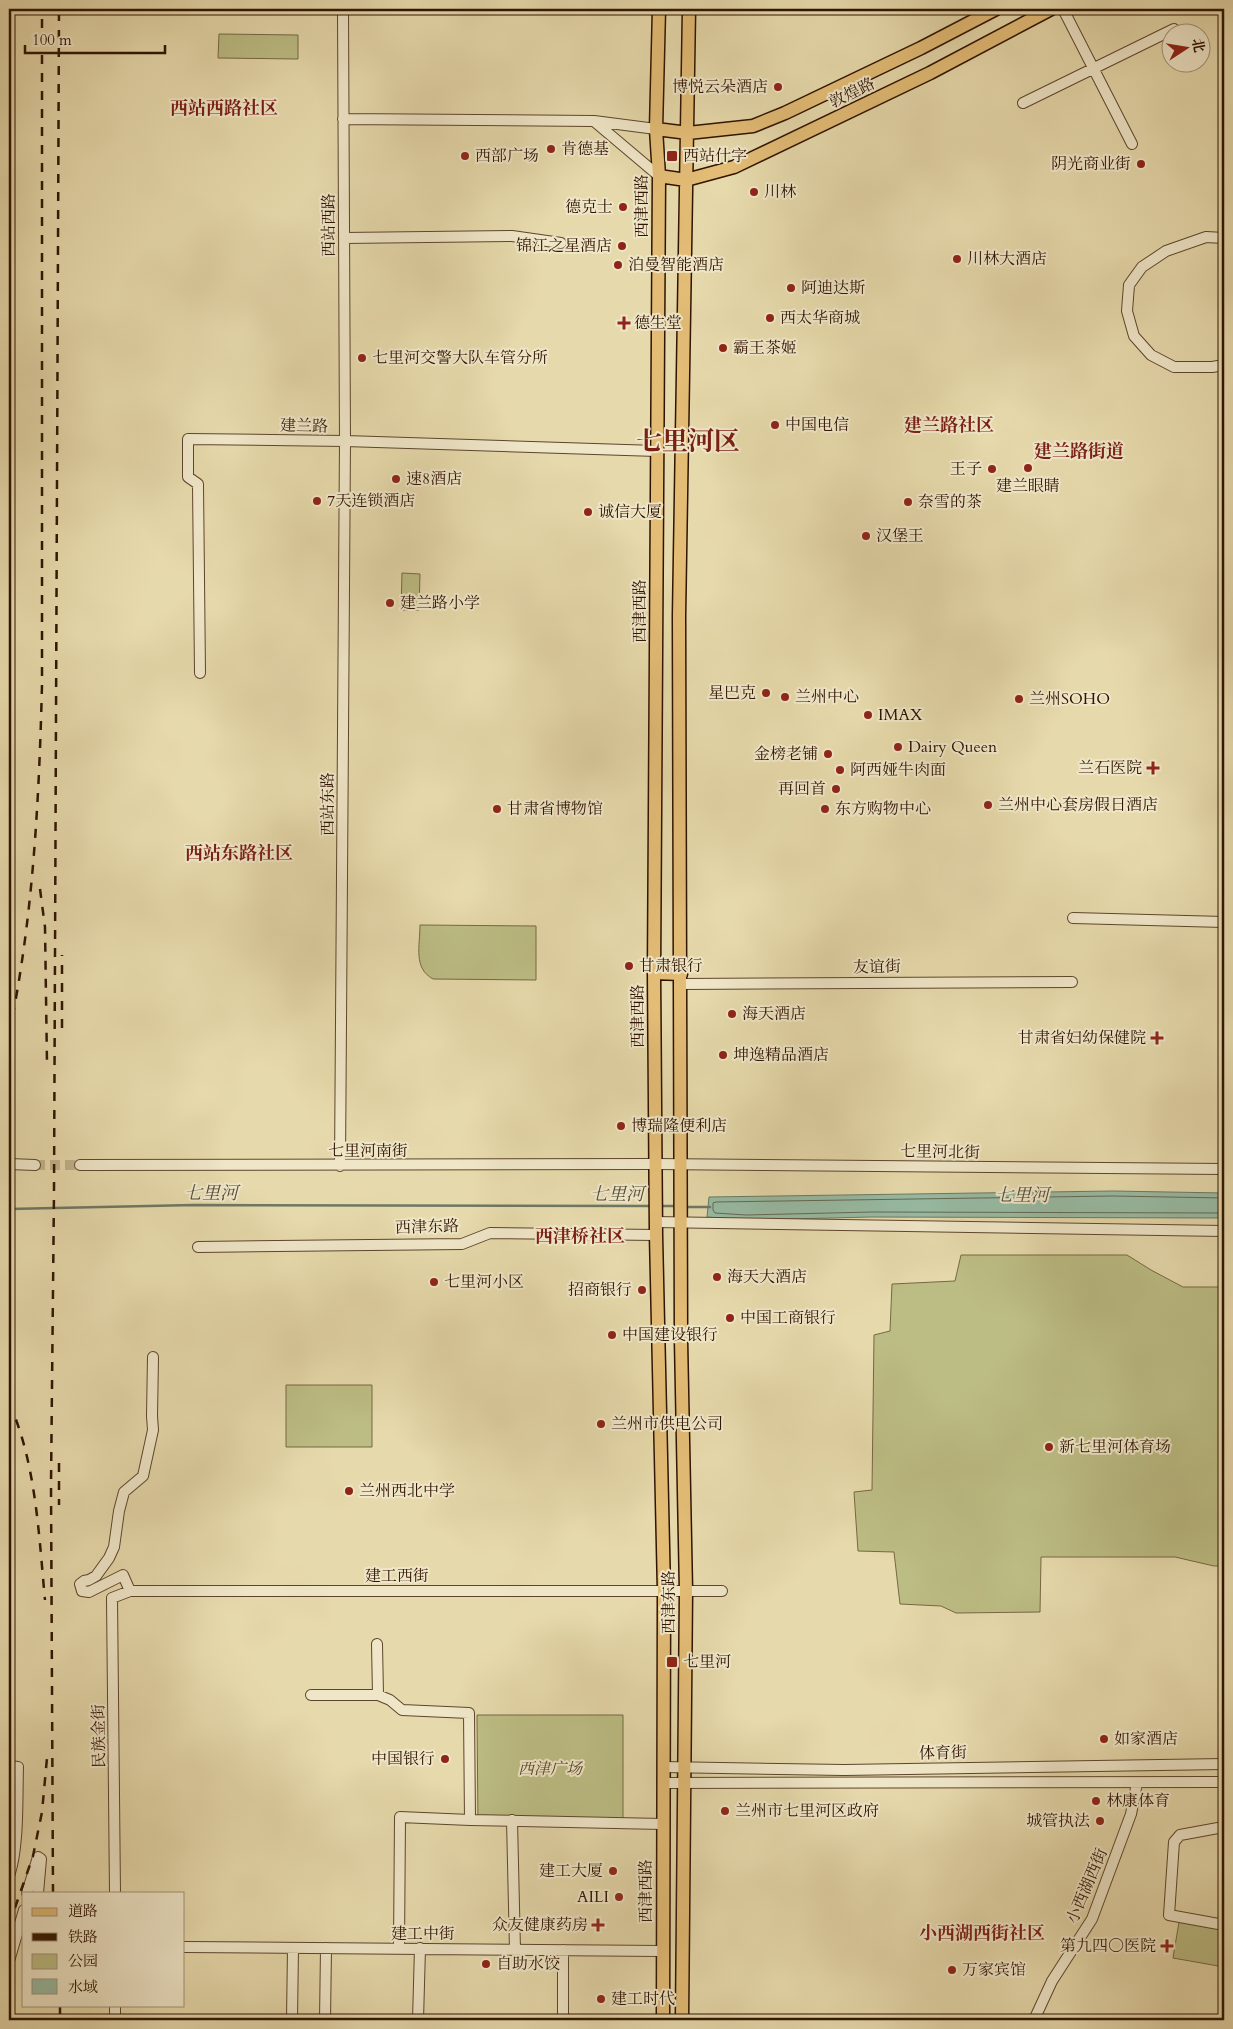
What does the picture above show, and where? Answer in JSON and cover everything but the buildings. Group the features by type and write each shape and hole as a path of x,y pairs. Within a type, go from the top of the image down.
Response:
{"main road":[{"name":"西津西路","path":"655,1224 654,973 659,176 656,130 659,9"},
{"path":"680,1219 679,616 689,9"},
{"name":"敦煌路","path":"656,130 688,133 753,126 785,113 996,9"},
{"name":"敦煌路","path":"659,176 686,180 734,167 930,73 1051,9"},
{"path":"654,973 681,979"},
{"name":"西津东路","path":"680,1219 686,1591 682,2020"},
{"name":"西津东路","path":"655,1224 664,1591 663,1765"},
{"name":"西津西路","path":"663,1765 663,2020"}],"street":[{"name":"西站西路","path":"343,9 345,441"},
{"path":"1063,9 1132,144"},
{"path":"1023,103 1160,36"},
{"path":"343,119 594,121 656,130"},
{"path":"594,121 659,176"},
{"path":"344,238 512,236 562,243"},
{"path":"1224,238 1206,237 1166,251 1142,267 1128,285 1126,311 1134,336 1151,355 1174,367 1212,367 1224,365"},
{"name":"建兰路","path":"200,673 198,484 188,476 188,439 345,441 658,451"},
{"name":"西站东路","path":"340,1166 345,441"},
{"path":"1073,918 1224,922"},
{"name":"友谊街","path":"681,979 1072,982"},
{"path":"9,1164 34,1165"},
{"name":"七里河南街","path":"80,1165 655,1164"},
{"name":"七里河北街","path":"655,1164 1224,1169"},
{"path":"655,1224 680,1219 1224,1231"},
{"name":"西津东路","path":"198,1247 462,1244 490,1233 655,1224"},
{"path":"130,1590 123,1575 89,1592 82,1592 80,1584 84,1580 90,1580 96,1576 109,1558 114,1547 119,1511 124,1492 143,1476 153,1430 154,1357"},
{"name":"建工西街","path":"130,1590 722,1591"},
{"name":"民族金街","path":"115,1892 112,1598 130,1590"},
{"path":"378,1644 378,1695"},
{"path":"311,1695 378,1695 390,1700 402,1710 469,1713 470,1820"},
{"name":"体育街","path":"663,1765 844,1770 1224,1764"},
{"path":"9,1766 18,1767 12,1866 9,1876"},
{"name":"小西湖西街","path":"1034,2020 1052,1981 1092,1920 1132,1814 1137,1782"},
{"name":"体育街","path":"663,1783 1224,1782"},
{"path":"399,1948 400,1817 663,1824"},
{"path":"512,1820 515,1950"},
{"path":"1224,1829 1218,1828 1180,1835 1174,1842 1169,1915 1224,1925"},
{"path":"27,1892 38,1857 41,1859 38,1892"},
{"path":"9,1961 22,1917"},
{"name":"建工中街","path":"185,1947 662,1951"},
{"path":"292,2020 293,1948"},
{"path":"325,2020 326,1948"},
{"path":"418,2020 420,1948"},
{"path":"563,1950 563,2020"},
{"path":"115,2006 115,2020"}],"green space":[{"path":"219,34 298,35 298,59 218,58"},
{"path":"402,573 420,574 419,610 401,610"},
{"path":"420,925 536,926 536,980 433,979 427,974 420,963"},
{"name":"新七里河体育场","path":"961,1255 1127,1255 1183,1287 1224,1287 1224,1566 1214,1566 1175,1557 1041,1557 1040,1612 956,1613 941,1606 900,1604 894,1552 858,1551 854,1492 872,1490 874,1335 890,1331 892,1284 955,1281"},
{"path":"286,1385 372,1385 372,1447 286,1447"},
{"name":"西津广场","path":"477,1715 623,1715 623,1824 478,1824"},
{"path":"1179,1922 1224,1930 1224,1967 1173,1958"}],"water":[{"path":"1113,1191 1224,1193 1224,1218 872,1217 746,1220 707,1217 709,1197"}],"waterway":[{"name":"七里河","path":"9,1209 194,1205 652,1206"},
{"name":"七里河","path":"660,1206 677,1206"},
{"name":"七里河","path":"685,1207 710,1207"}],"tunnel":[{"path":"35,1165 80,1165"}],"railway":[{"path":"9,1034 24,948 29,904 37,817 41,729 42,9"},
{"path":"53,1892 51,1484 59,9"},
{"path":"9,677 13,703"},
{"path":"40,889 45,927 47,1064"},
{"path":"62,955 62,1028"},
{"path":"9,1403 18,1426 31,1474 45,1600"},
{"path":"59,1463 59,1505"},
{"path":"9,1925 33,1856 42,1812 47,1758"},
{"path":"60,2006 60,2020"}],"place":[{"name":"博悦云朵酒店","path":"778,87"},
{"name":"肯德基","path":"551,149"},
{"name":"西部广场","path":"465,156"},
{"name":"西站什字","path":"672,156"},
{"name":"阴光商业街","path":"1141,164"},
{"name":"川林","path":"754,192"},
{"name":"德克士","path":"623,207"},
{"name":"锦江之星酒店","path":"622,246"},
{"name":"川林大酒店","path":"957,259"},
{"name":"泊曼智能酒店","path":"618,265"},
{"name":"阿迪达斯","path":"791,288"},
{"name":"西太华商城","path":"770,318"},
{"name":"德生堂","path":"624,323"},
{"name":"霸王茶姬","path":"723,348"},
{"name":"七里河交警大队车管分所","path":"362,358"},
{"name":"中国电信","path":"775,425"},
{"name":"建兰眼睛","path":"1028,468"},
{"name":"王子","path":"992,469"},
{"name":"速8酒店","path":"396,479"},
{"name":"7天连锁酒店","path":"317,501"},
{"name":"奈雪的茶","path":"908,502"},
{"name":"诚信大厦","path":"588,512"},
{"name":"汉堡王","path":"866,536"},
{"name":"建兰路小学","path":"390,603"},
{"name":"星巴克","path":"766,693"},
{"name":"兰州中心","path":"785,697"},
{"name":"兰州SOHO","path":"1019,699"},
{"name":"IMAX","path":"868,715"},
{"name":"Dairy Queen","path":"898,747"},
{"name":"金榜老铺","path":"828,754"},
{"name":"兰石医院","path":"1153,768"},
{"name":"阿西娅牛肉面","path":"840,770"},
{"name":"再回首","path":"836,789"},
{"name":"兰州中心套房假日酒店","path":"988,805"},
{"name":"甘肃省博物馆","path":"497,809"},
{"name":"东方购物中心","path":"825,809"},
{"name":"甘肃银行","path":"629,966"},
{"name":"海天酒店","path":"732,1014"},
{"name":"甘肃省妇幼保健院","path":"1157,1038"},
{"name":"坤逸精品酒店","path":"723,1055"},
{"name":"博瑞隆便利店","path":"621,1126"},
{"name":"海天大酒店","path":"717,1277"},
{"name":"七里河小区","path":"434,1282"},
{"name":"招商银行","path":"642,1290"},
{"name":"中国工商银行","path":"730,1318"},
{"name":"中国建设银行","path":"612,1335"},
{"name":"兰州市供电公司","path":"601,1424"},
{"name":"新七里河体育场","path":"1049,1447"},
{"name":"兰州西北中学","path":"349,1491"},
{"name":"七里河","path":"672,1662"},
{"name":"如家酒店","path":"1104,1739"},
{"name":"中国银行","path":"445,1759"},
{"name":"林康体育","path":"1096,1801"},
{"name":"兰州市七里河区政府","path":"725,1811"},
{"name":"城管执法","path":"1100,1821"},
{"name":"建工大厦","path":"613,1871"},
{"name":"AILI","path":"619,1897"},
{"name":"众友健康药房","path":"598,1925"},
{"name":"第九四〇医院","path":"1167,1946"},
{"name":"自助水饺","path":"486,1964"},
{"name":"万家宾馆","path":"952,1970"},
{"name":"建工时代","path":"601,1999"}],"district":[{"name":"西站西路社区","path":"224,108"},
{"name":"建兰路社区","path":"949,425"},
{"name":"七里河区","path":"688,441"},
{"name":"建兰路街道","path":"1079,451"},
{"name":"西站东路社区","path":"239,853"},
{"name":"西津桥社区","path":"580,1236"},
{"name":"小西湖西街社区","path":"982,1933"}]}
